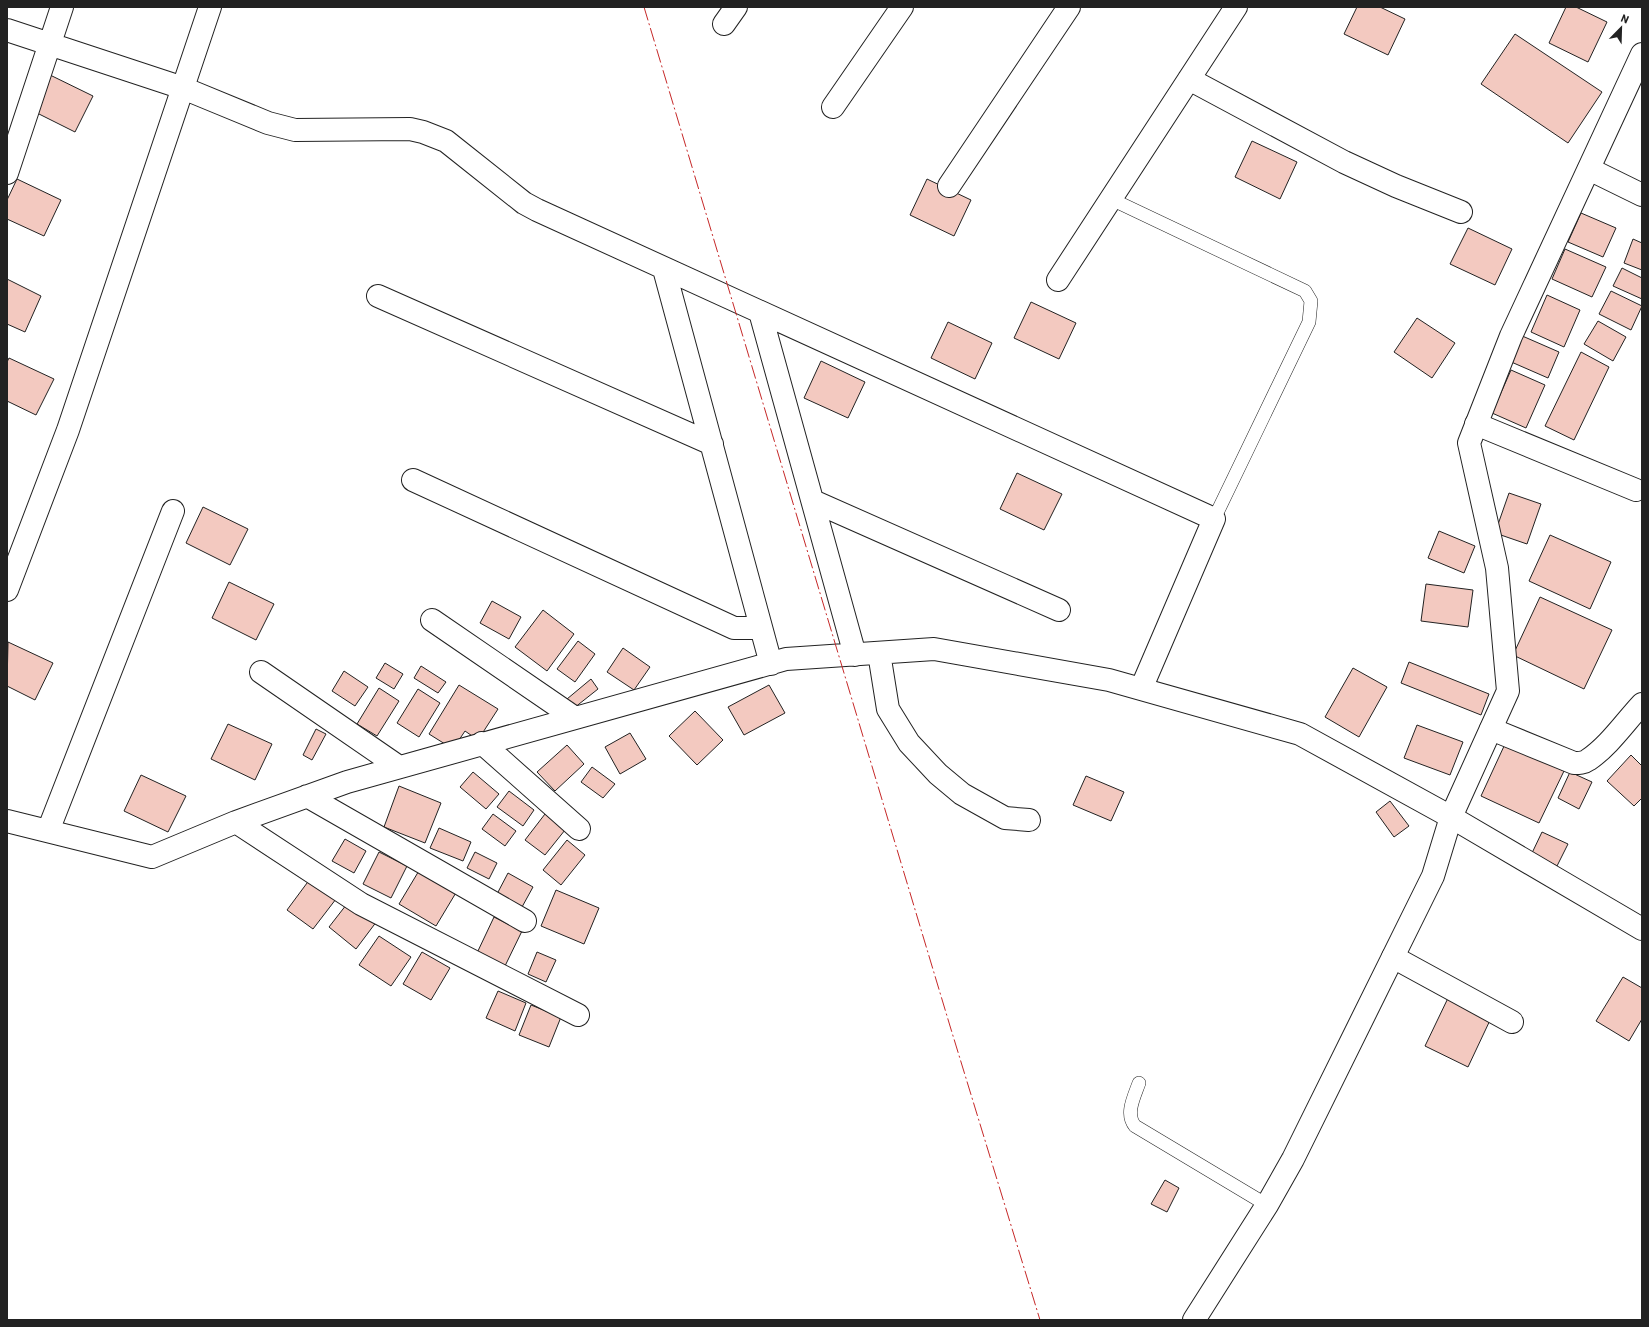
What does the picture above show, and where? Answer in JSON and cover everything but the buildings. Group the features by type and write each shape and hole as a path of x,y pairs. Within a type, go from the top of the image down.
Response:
{"street":[{"path":"7,173 62,7"},
{"path":"7,590 70,422 210,7"},
{"path":"833,107 902,7"},
{"path":"949,186 1069,7"},
{"path":"1058,280 1236,7"},
{"path":"7,30 183,88 268,123 295,130 318,131 394,128 424,132 446,141 524,203 664,269 1214,519 1142,689"},
{"path":"1194,1320 1267,1205 1293,1159 1433,876 1451,817 1508,691 1497,568 1469,442 1511,336 1642,54"},
{"path":"1189,79 1344,162 1396,186 1461,212"},
{"path":"1588,169 1642,195"},
{"path":"664,269 771,664"},
{"path":"378,296 712,444"},
{"path":"760,312 855,655"},
{"path":"1476,424 1636,490"},
{"path":"413,480 734,628 762,628"},
{"path":"813,501 1059,610"},
{"path":"48,831 173,511"},
{"path":"432,620 575,718"},
{"path":"7,821 152,857 236,822 347,782 786,659 934,650 1109,680 1300,734 1451,817 1642,929"},
{"path":"879,653 888,709 909,743 938,774 962,794 1004,818 1030,820"},
{"path":"261,672 399,767"},
{"path":"1491,729 1574,763 1582,763 1588,760 1606,744 1642,704"},
{"path":"482,744 579,829"},
{"path":"307,796 525,920"},
{"path":"236,822 361,904 578,1015"},
{"path":"1393,957 1512,1022"}],"lane":[{"path":"1111,198 1305,291 1311,301 1309,322 1214,519"},
{"path":"1139,1082 1130,1113 1130,1120 1135,1126 1267,1205"}],"power":[{"path":"644,7 950,1026 1040,1320"}]}
